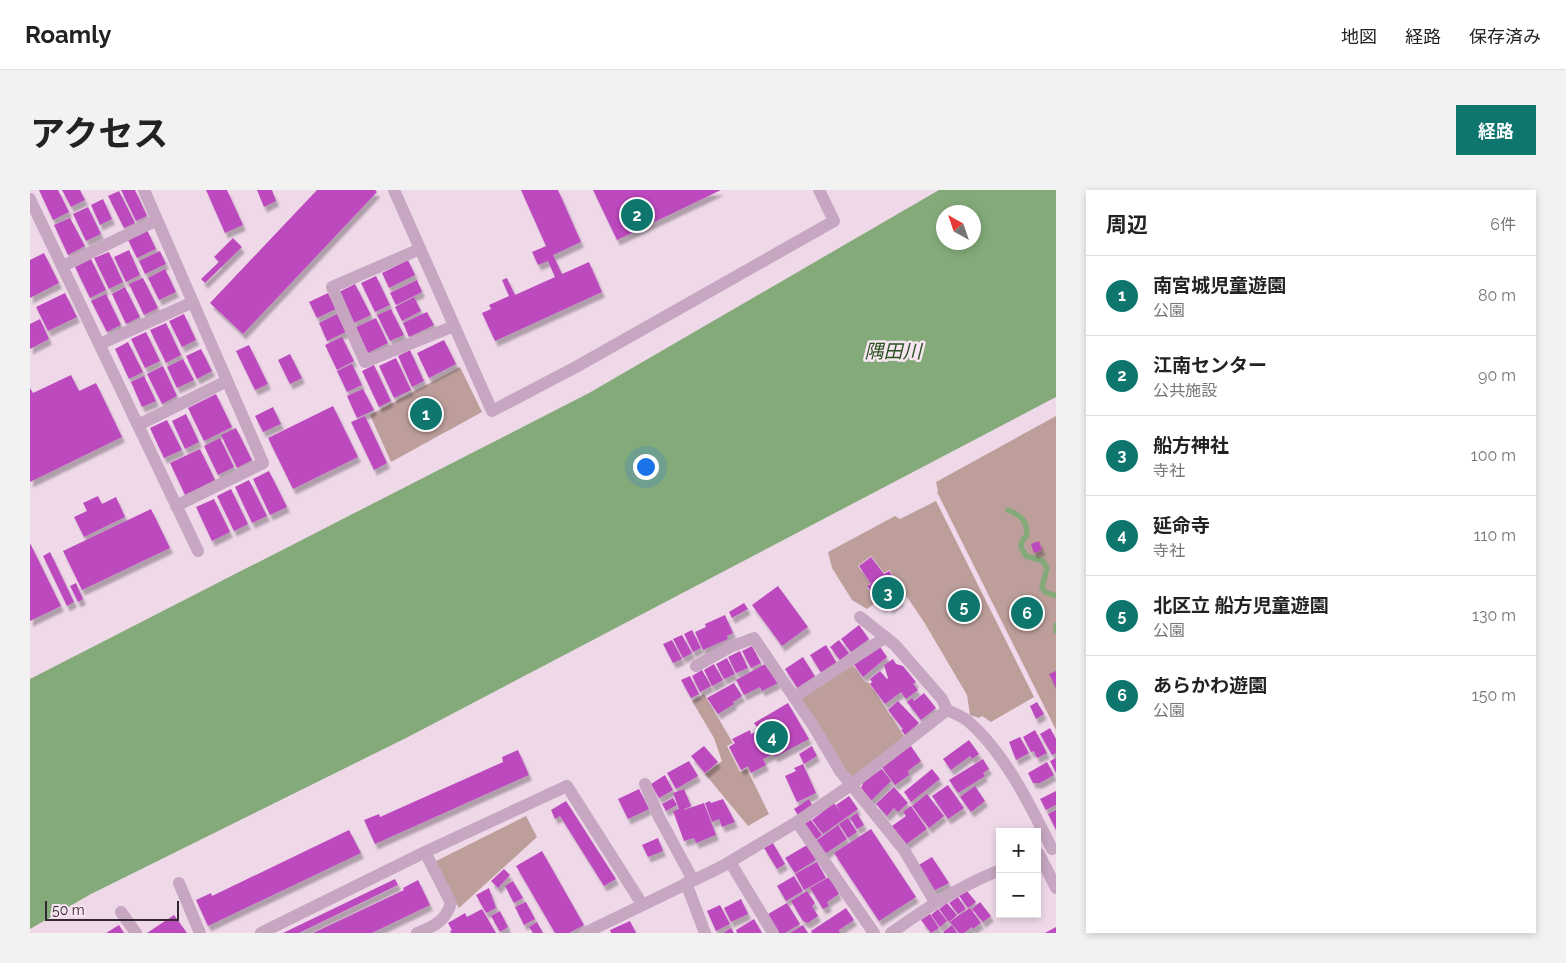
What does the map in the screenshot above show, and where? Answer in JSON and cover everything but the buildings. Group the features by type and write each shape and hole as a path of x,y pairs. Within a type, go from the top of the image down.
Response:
{"street":[{"path":"144,190 263,463 176,506"},
{"path":"394,190 492,411 834,221 818,190"},
{"path":"30,199 198,551"},
{"path":"63,266 157,220"},
{"path":"420,249 332,287 361,353 365,362 454,326"},
{"path":"100,344 192,302"},
{"path":"138,425 227,381"},
{"path":"860,617 895,645 942,698 948,710 967,720 994,749 1031,804 1054,848 1041,853"},
{"path":"794,697 886,637"},
{"path":"696,666 754,638 851,785 904,850 935,902"},
{"path":"585,933 604,929 642,904 730,862 797,822 851,785 948,710"},
{"path":"646,784 659,817 690,882 706,933"},
{"path":"261,933 425,852 567,786 642,904"},
{"path":"797,822 874,933"},
{"path":"417,933 435,926 448,913 450,903 425,852"},
{"path":"1041,860 1056,888"},
{"path":"730,862 773,933"},
{"path":"891,933 935,902 969,882 996,872"},
{"path":"179,883 200,933"},
{"path":"121,912 136,933"}],"shaded area":[{"path":"460,367 482,412 391,462 370,415"},
{"path":"1056,416 1056,730 937,492 936,482"},
{"path":"936,501 1034,697 991,722 982,716 979,718 970,715 967,695 924,622 889,570 884,573 871,556 858,566 870,583 867,587 877,602 867,609 852,600 832,568 828,552 895,516 900,519"},
{"path":"852,664 865,682 869,683 904,736 851,780 799,696"},
{"path":"704,694 733,743 727,746 740,772 747,769 769,814 748,826 705,774 722,761 714,738 692,701"},
{"path":"526,816 537,837 459,908 436,861"}],"water":[{"name":"隅田川","path":"939,190 1056,190 1056,397 408,737 91,894 30,929 30,679 589,393"}],"waterway":[{"path":"1008,510 1020,516 1024,522 1027,535 1022,541 1021,547 1026,556 1043,561 1047,568 1042,587 1045,592 1056,596"},
{"path":"1056,625 1056,631"}],"place":[{"name":"江南センター","path":"637,215"},
{"name":"南宮城児童遊園","path":"426,414"},
{"name":"船方神社","path":"888,593"},
{"name":"北区立 船方児童遊園","path":"964,606"},
{"name":"あらかわ遊園","path":"1027,613"},
{"name":"延命寺","path":"772,737"}]}
